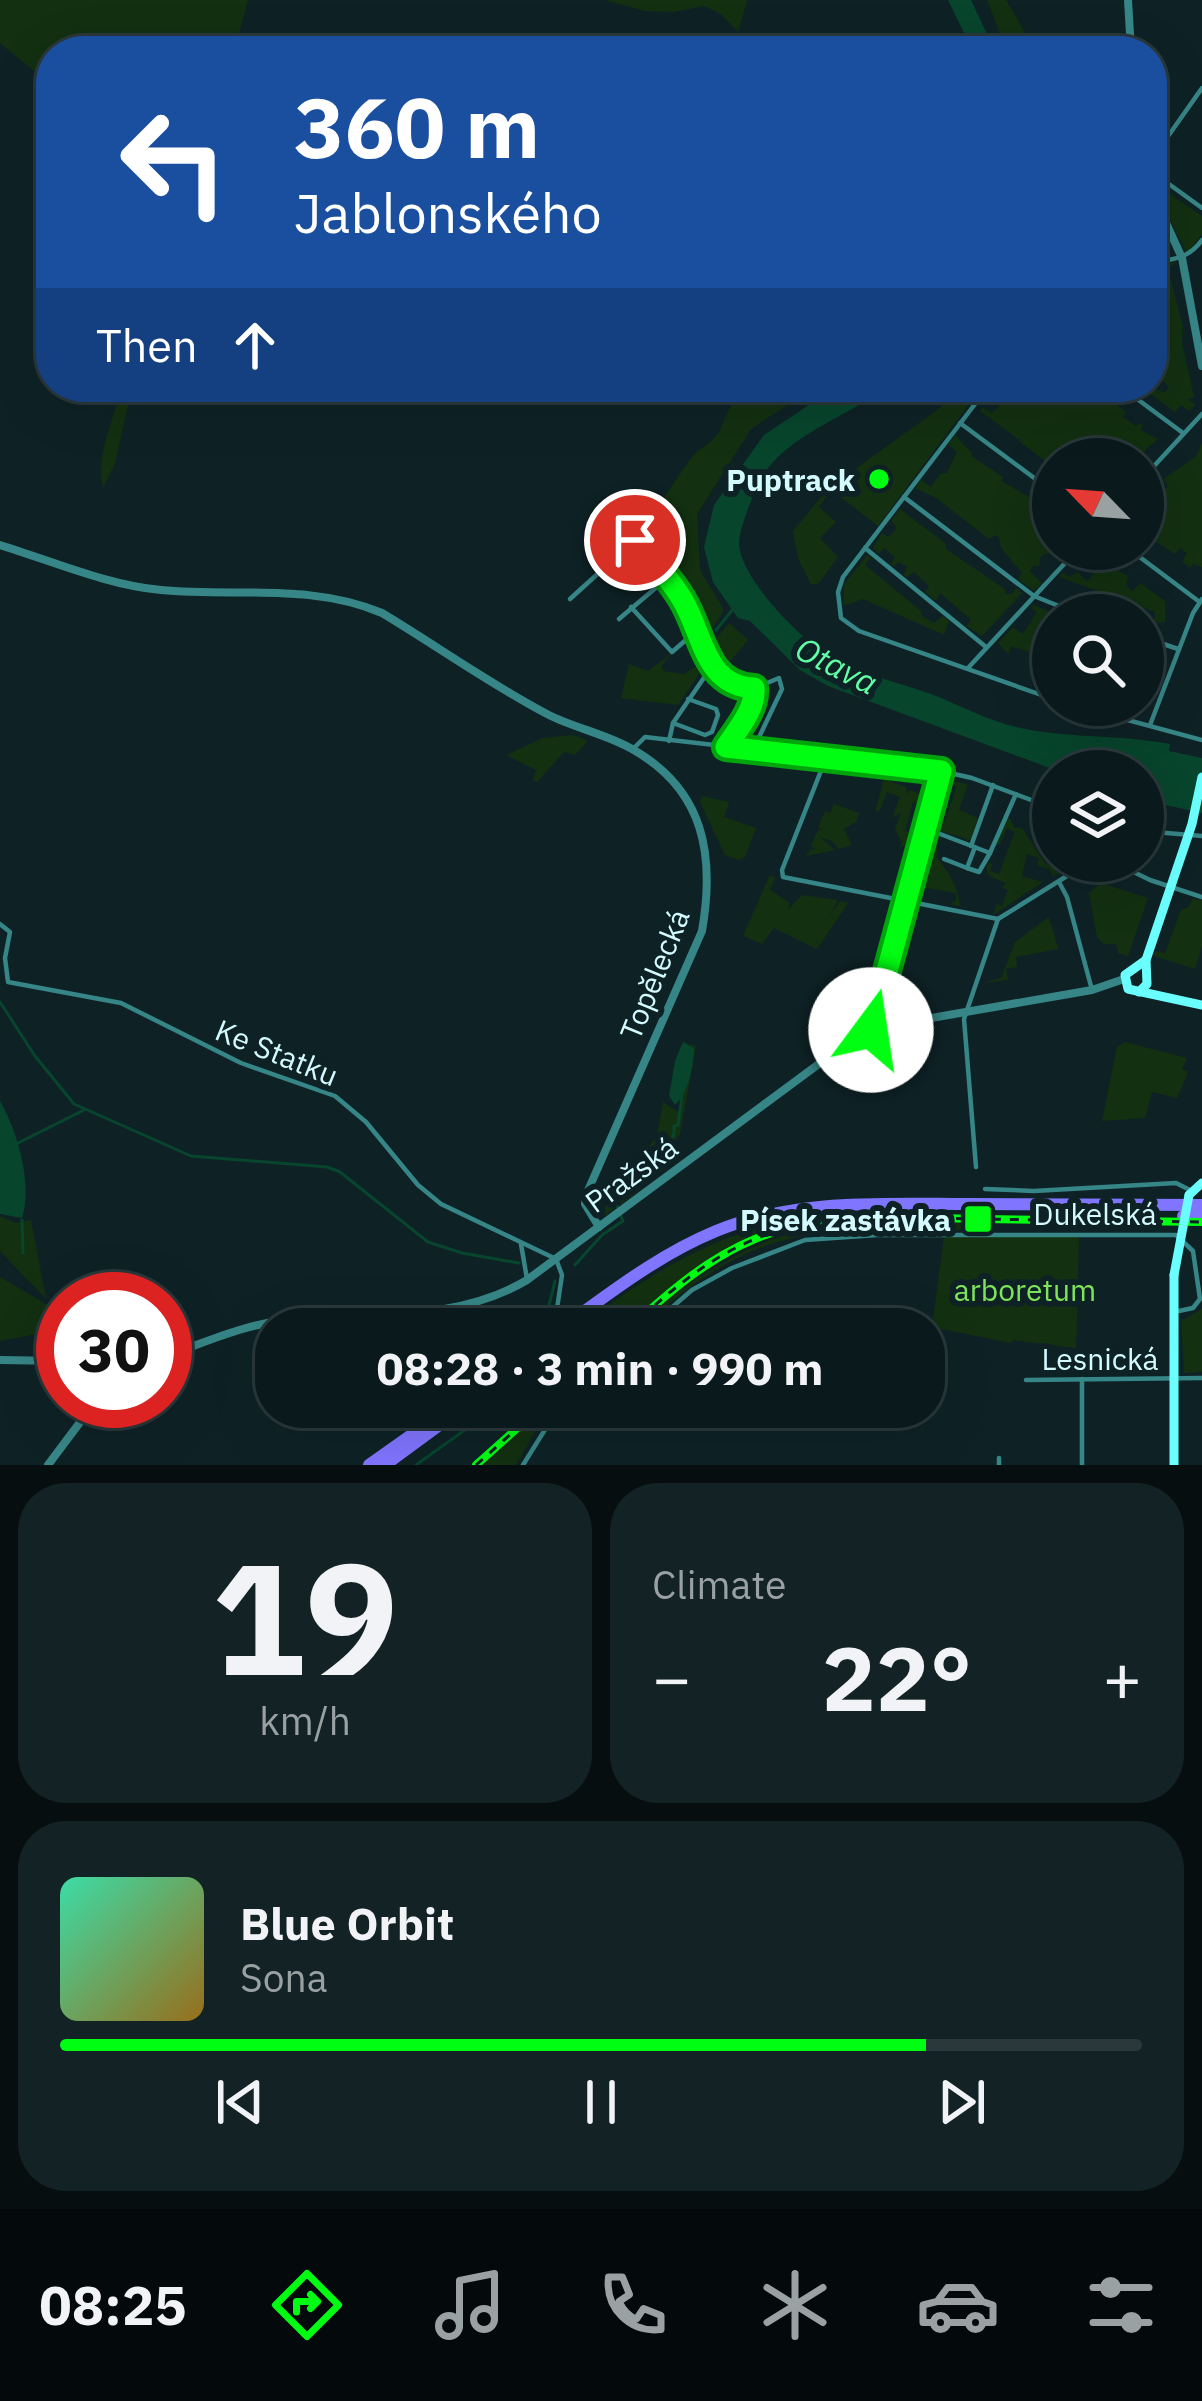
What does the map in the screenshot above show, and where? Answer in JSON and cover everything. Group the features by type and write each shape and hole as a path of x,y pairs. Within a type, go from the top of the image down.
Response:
{"highway":[{"path":"588,1308 669,1253 718,1230 775,1213 873,1204 1202,1210"},
{"path":"600,1308 674,1257 718,1236 790,1215 835,1210 1202,1210"},
{"path":"1183,1216 1202,1210"},
{"path":"370,1465 422,1428"},
{"path":"385,1465 435,1428"}],"main road":[{"path":"1130,987 1144,970 1189,834 1202,777"},
{"path":"1130,987 1126,972 1144,970"},
{"path":"1144,970 1161,994"},
{"path":"1130,987 1202,1005"},
{"path":"1174,1465 1174,1275 1183,1216 1195,1190"}],"street":[{"path":"1128,0 1130,36"},
{"path":"1167,137 1202,88"},
{"path":"1167,182 1202,208"},
{"path":"1167,226 1182,258 1202,366"},
{"path":"1167,260 1192,253 1202,240"},
{"path":"976,402 839,586 841,618 860,631 1032,692"},
{"path":"1142,402 1184,433"},
{"path":"1164,455 1202,413"},
{"path":"960,423 1032,476"},
{"path":"904,497 1032,594"},
{"path":"570,599 635,540 681,596 712,666 742,688 779,678 782,689 753,750"},
{"name":"Topělecká","path":"0,544 159,590 295,593 357,603 382,613 552,716 633,749 674,781 694,813 709,857 710,889 702,932 586,1195 585,1204 599,1227"},
{"path":"865,548 987,648"},
{"path":"1036,594 1058,570"},
{"path":"1158,570 1201,602 1164,687"},
{"path":"619,619 666,580"},
{"path":"966,670 1032,598"},
{"path":"631,608 672,652 687,639 698,639"},
{"path":"1164,645 1178,650"},
{"path":"669,741 673,723 712,666"},
{"path":"726,747 756,697 754,688"},
{"path":"673,723 705,735 712,732 716,709 688,699"},
{"path":"1156,726 1202,740"},
{"path":"633,749 645,737 941,771 1032,800"},
{"path":"826,758 783,877 998,919"},
{"path":"871,1030 941,771"},
{"path":"967,868 993,785"},
{"path":"944,859 982,873 1016,794"},
{"path":"926,828 990,853"},
{"path":"1164,832 1202,836"},
{"path":"976,1167 965,1012 998,919 1059,882 1092,990"},
{"path":"1157,882 1202,897"},
{"name":"Ke Statku","path":"0,924 10,932 5,958 8,982 121,1003 241,1063 335,1096 366,1122 418,1185 441,1204 556,1259"},
{"name":"Pražská","path":"453,1308 488,1300 527,1280 835,1051 871,1030 1108,987 1130,987"},
{"path":"985,1189 1176,1183 1195,1190"},
{"name":"Dukelská","path":"671,1308 692,1290 732,1268 805,1240 878,1235 1176,1235 1193,1251 1199,1299 1193,1308 1174,1312"},
{"path":"521,1244 527,1280"},
{"path":"556,1259 562,1276 559,1308"},
{"name":"Pražská","path":"192,1347 255,1328"},
{"path":"0,1360 36,1361"},
{"name":"Lesnická","path":"1026,1380 1202,1378"},
{"path":"1082,1379 1082,1465"},
{"path":"48,1465 76,1428"},
{"path":"523,1465 546,1428"}],"green space":[{"path":"0,0 248,0 238,36 36,36 36,73 0,43"},
{"path":"605,0 747,1 738,32 721,14 704,6 645,11"},
{"path":"987,0 1006,0 1027,36 1001,36"},
{"path":"1167,192 1202,216 1202,234 1187,254 1167,213"},
{"path":"1177,262 1168,268 1194,397 1188,399 1195,405 1189,411 1181,405 1175,412 1161,402 1167,402 1169,387 1167,264"},
{"path":"116,402 129,402 115,463 103,488 104,449"},
{"path":"792,402 751,429 697,514 700,570 724,610 702,646 684,598 646,549 663,501 694,454 714,439 733,403"},
{"path":"940,402 971,402 878,526 829,488 941,407"},
{"path":"1002,402 1113,402 1126,412 1123,417 1143,425 1140,430 1156,438 1032,438 1032,451 1021,438 980,411 983,407 992,413"},
{"path":"955,435 971,456 1003,477 1001,481 1032,498 1030,571 1042,583 1034,591 1018,579 1022,573 1001,548 999,538 989,539 936,498 915,488 921,480 931,487 940,474 947,473 957,452 948,445"},
{"path":"1202,443 1202,567 1193,564 1190,568 1182,562 1187,553 1180,548 1175,554 1164,547 1164,491 1168,486 1164,478 1196,457"},
{"path":"824,494 819,507 836,522 820,538 838,557 818,584 811,584 798,558 793,531"},
{"path":"900,509 945,543 946,549 1005,589 1005,594 1016,588 1022,593 982,636 966,626 971,620 940,593 936,601 925,592 929,586 914,572 904,575 907,566 898,562 894,566 895,557 884,548 879,554 873,548 882,533 889,537 897,528 891,520"},
{"path":"867,555 871,557 865,565 922,616 934,623 943,616 949,621 944,635 863,599 843,606 844,584"},
{"path":"1089,570 1117,570 1128,576 1126,586 1133,591 1140,583 1155,594 1106,594 1059,577 1063,572 1069,577 1077,572 1087,581 1094,574"},
{"path":"1032,620 1032,653 1011,646 1008,654 998,643 1013,627 1023,634"},
{"path":"729,623 748,640 722,671 706,651"},
{"path":"673,652 662,665 663,671 684,674 706,664 678,705 621,698 629,664 648,671"},
{"path":"574,735 588,741 575,755 564,752 537,782 533,780 536,770 506,755 543,738"},
{"path":"919,776 930,780 923,805 913,802 905,831 913,833 917,828 912,845 898,852 902,842 895,829 901,813 892,818 900,797 887,792 875,812 884,779 906,787 907,794 910,790 921,794 924,786 916,782"},
{"path":"944,780 968,784 959,810 978,818 966,842 930,828 934,815 944,823 957,786 942,787"},
{"path":"702,796 729,802 724,817 756,828 745,857 725,855 700,802"},
{"path":"834,804 859,813 856,822 844,829 852,845 838,849 834,842 820,837 835,850 806,856 816,850 811,846 818,830 823,830 818,828 825,811 830,813"},
{"path":"1009,817 1032,843 1032,856 1027,854 1022,876 1043,882 993,915 1008,890 986,868 988,862 990,871 999,874 1015,832 1007,828 1000,845 996,842"},
{"path":"929,832 939,835 931,836 929,842 937,845 937,857 955,886 960,906 949,904 956,901 956,893 920,887 918,894 923,899 914,896"},
{"path":"770,875 775,878 770,890 790,903 788,910 802,895 838,900 829,917 840,901 848,903 817,949 774,928 762,944 743,936"},
{"path":"1101,883 1148,898 1128,956 1118,953 1116,944 1104,944 1097,937 1089,893"},
{"path":"1192,899 1202,900 1202,946 1195,969 1154,956 1156,951 1165,953 1181,910"},
{"path":"1049,917 1058,949 1016,957 1017,967 1006,969 1008,980 982,983 1001,978 1015,942"},
{"path":"1125,1042 1187,1058 1182,1069 1188,1072 1177,1098 1152,1092 1145,1118 1102,1121 1117,1047"},
{"path":"690,1044 696,1046 680,1134 642,1188 621,1204 619,1193 630,1180 618,1191 615,1208 602,1214 611,1193 657,1136 663,1102 680,1113"},
{"path":"815,1215 752,1236 711,1258 649,1308 604,1308 692,1254 781,1222"},
{"path":"0,1216 16,1223 31,1220 41,1272 36,1272 36,1289 0,1251"},
{"path":"850,1222 972,1223 967,1229 951,1231 857,1230 782,1241 714,1271 659,1308 733,1257 818,1227"},
{"name":"arboretum","path":"944,1237 1079,1237 1076,1348 1011,1343 945,1330 945,1308 935,1308"},
{"path":"0,1277 36,1298 36,1334 0,1341"},
{"path":"1202,1309 1202,1372 1184,1373 1181,1321"},
{"path":"523,1428 537,1428 516,1465 482,1465"}],"water":[{"path":"948,0 971,0 988,36 966,36"},
{"name":"Otava","path":"814,402 864,402 780,455 749,505 739,544 742,558 774,607 817,648 841,662 994,720 1035,731 1170,744 1169,751 1202,758 1202,813 1164,805 1164,750 1032,750 1032,761 828,686 800,670 750,621 738,618 713,582 704,547 714,505 764,435"},
{"path":"683,1042 694,1048 693,1063 675,1105 669,1096"},
{"path":"0,1101 22,1158 26,1189 22,1218 0,1214"}],"waterway":[{"path":"716,630 734,608"},
{"path":"0,1002 74,1104 191,1156 327,1167 340,1172 428,1242 519,1263"},
{"path":"575,1265 602,1235 623,1221 618,1192 630,1179 643,1177 650,1162 671,1141 682,1095"},
{"path":"18,1143 84,1110"},
{"path":"22,1220 23,1253"},
{"path":"546,1308 555,1281"},
{"path":"416,1465 468,1428"}],"railway":[{"path":"652,1308 720,1257 755,1239 810,1224 896,1217 1202,1222"},
{"path":"476,1465 517,1428"}],"place":[{"name":"Puptrack","path":"879,479"},
{"name":"Písek zastávka","path":"978,1219"}],"route":[{"path":"635,540 681,596 712,666 742,688 754,688 756,697 726,747 941,771 871,1030"}]}
